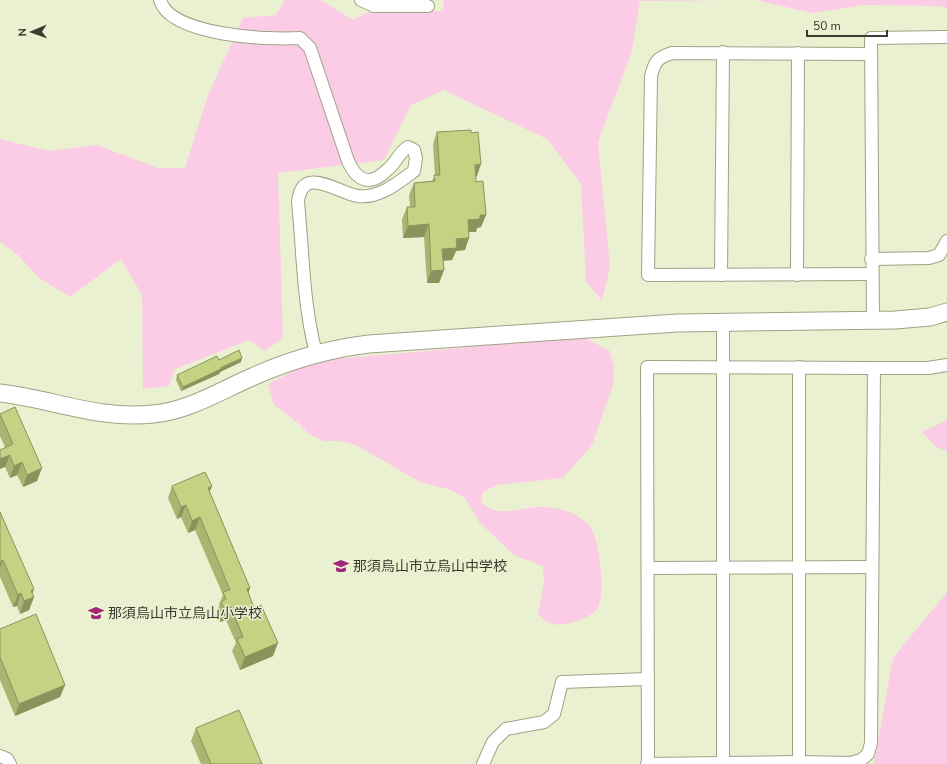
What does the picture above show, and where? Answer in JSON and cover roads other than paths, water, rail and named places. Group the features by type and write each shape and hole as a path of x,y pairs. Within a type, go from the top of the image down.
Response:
{"street":[{"path":"160,0 165,10 173,17 184,23 236,37 300,38 310,48 348,161 354,173 359,178 369,180 379,176 387,171 403,150 408,146 414,150 416,158 414,171 396,184 379,193 358,196 324,183 313,182 304,186 299,193 298,202 307,295 316,353"},
{"path":"361,0 374,6 428,6"},
{"path":"873,321 871,274 871,38 947,37"},
{"path":"870,54 723,52 672,53 662,56 654,64 651,76 648,275 871,274"},
{"path":"721,275 723,52"},
{"path":"797,275 798,53"},
{"path":"871,259 929,258 939,255 947,241"},
{"path":"0,393 98,413 117,415 154,414 188,405 274,368 316,353 376,343 649,324 873,321 915,319 947,312"},
{"path":"723,322 723,762"},
{"path":"874,368 871,743 868,754 861,760 850,763 723,762 648,764 647,367 928,368 947,365"},
{"path":"799,368 799,762"},
{"path":"648,568 872,567"},
{"path":"483,764 493,742 506,729 544,722 554,714 562,682 648,679"},
{"path":"0,756 7,759 10,764"}],"place":[{"name":"那須烏山市立烏山中学校","path":"341,566"},
{"name":"那須烏山市立烏山小学校","path":"96,613"}]}
